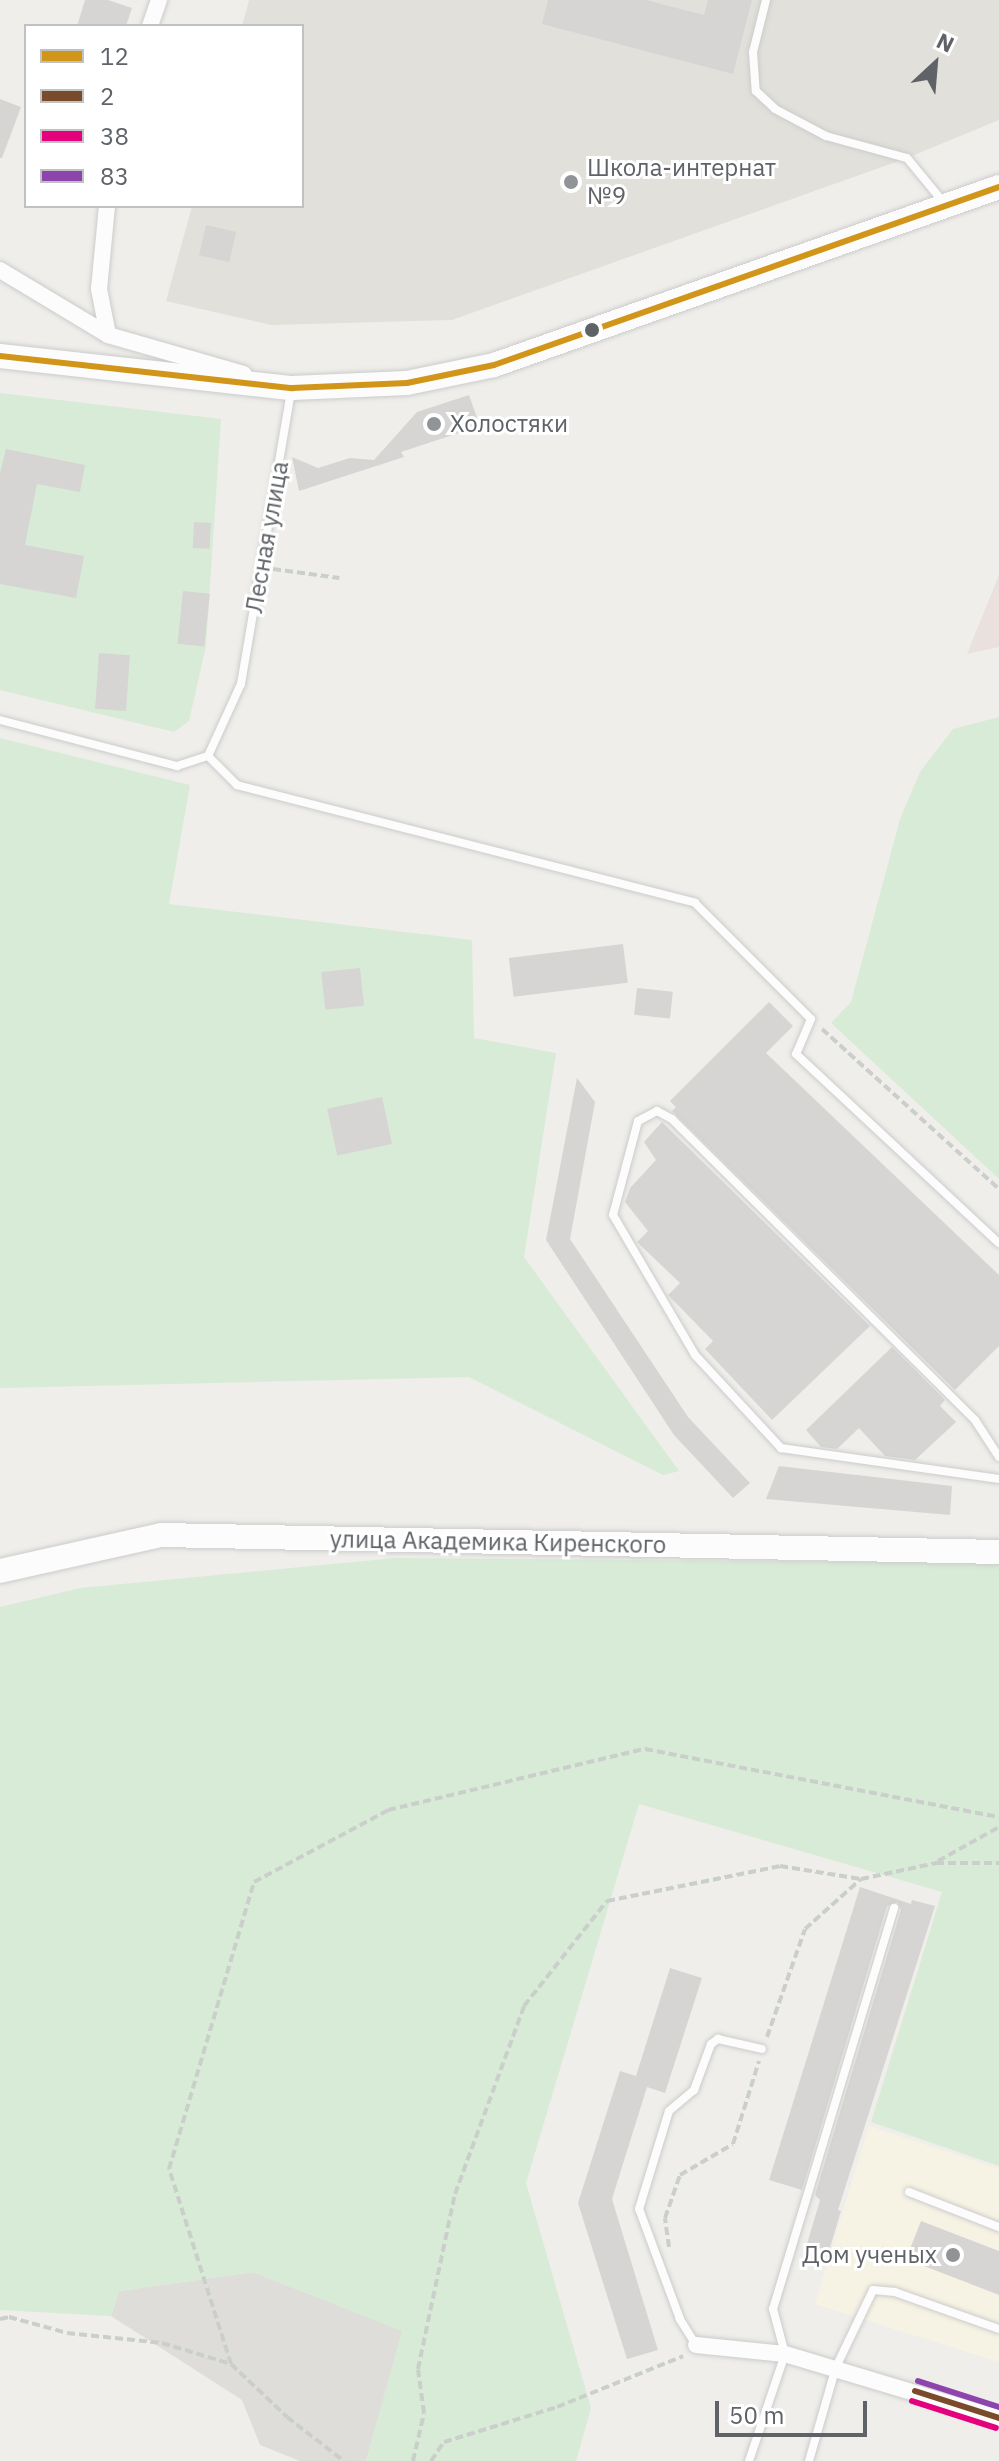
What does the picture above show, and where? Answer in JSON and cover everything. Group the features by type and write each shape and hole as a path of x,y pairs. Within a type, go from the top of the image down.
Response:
{"main road":[{"path":"0,356 292,388 407,383 494,365 999,187"},
{"name":"улица Академика Киренского","path":"0,1571 161,1535 999,1552"}],"street":[{"path":"151,24 159,0"},
{"path":"107,208 99,289 108,335"},
{"path":"0,270 108,335 292,388"},
{"path":"696,2345 785,2354 999,2418"}],"lane":[{"path":"766,0 753,52 756,91 775,109 826,136 907,158 948,207"},
{"name":"Лесная улица","path":"208,756 241,684 292,388"},
{"path":"0,720 177,766 208,756 237,785 695,903 811,1019 796,1054 999,1243"},
{"path":"999,1457 975,1420 672,1119 657,1111 638,1121 613,1215 695,1355 781,1448 999,1479"},
{"path":"749,2461 785,2354 773,2309 894,1908"},
{"path":"696,2345 680,2319 639,2209 669,2111 694,2090 711,2044 718,2039 762,2049"},
{"path":"909,2192 999,2227"},
{"path":"809,2461 836,2367 873,2290 895,2292 999,2329"}],"path":[{"path":"263,567 339,578"},
{"path":"811,1019 999,1189"},
{"path":"231,2364 169,2169 254,1882 388,1810 645,1749 999,1817"},
{"path":"936,1863 999,1827"},
{"path":"413,2461 424,2413 418,2369 455,2194 524,2006 607,1901 780,1866 861,1879 936,1863 999,1863"},
{"path":"671,2261 665,2218 680,2175 733,2144 762,2049 805,1929 861,1879"},
{"path":"0,2319 9,2317 67,2333 162,2343 231,2364 287,2417 344,2461"},
{"path":"431,2461 444,2442 557,2407 616,2380 682,2356 696,2345"}],"shaded area":[{"name":"Школа-интернат №9","path":"249,0 999,0 999,120 907,158 452,320 271,325 166,301 191,208 304,208 304,24 243,24"},
{"path":"999,575 999,647 967,654"},
{"path":"869,2126 999,2169 999,2362 815,2304"},
{"path":"253,2272 403,2331 366,2461 300,2461 260,2445 242,2400 111,2316 119,2291"}],"green space":[{"path":"0,393 221,419 206,646 189,721 174,732 0,690"},
{"path":"999,717 999,1179 831,1023 851,1002 900,819 920,772 953,729"},
{"path":"0,738 190,785 169,904 472,940 474,1038 556,1053 524,1257 679,1471 663,1475 469,1377 0,1388"},
{"path":"395,1558 999,1563 999,2166 871,2122 942,1892 639,1804 526,2183 591,2408 576,2461 366,2461 402,2331 253,2272 119,2291 111,2316 0,2310 0,1607 80,1588"}],"building":[{"path":"85,0 108,0 132,8 127,24 78,24"},
{"path":"548,0 646,0 704,15 708,0 752,0 733,74 542,24"},
{"path":"0,99 21,107 2,158 0,158"},
{"path":"206,225 236,232 229,262 199,255"},
{"path":"469,395 480,426 401,452 404,457 299,491 292,457 318,468 350,458 374,460 417,412"},
{"path":"6,449 85,465 80,492 37,484 25,545 84,556 76,598 0,584 0,473"},
{"path":"194,522 211,523 210,549 193,548"},
{"path":"183,591 210,594 204,647 177,644"},
{"path":"99,653 130,655 126,711 95,709"},
{"path":"623,944 628,983 514,997 509,958"},
{"path":"360,968 364,1006 325,1010 321,972"},
{"path":"637,988 673,992 670,1019 634,1015"},
{"path":"769,1002 793,1026 766,1053 999,1275 999,1346 955,1390 672,1111 676,1107 670,1101"},
{"path":"577,1078 595,1102 570,1239 688,1417 750,1483 733,1498 674,1435 546,1240"},
{"path":"382,1097 392,1144 337,1156 327,1109"},
{"path":"662,1122 870,1326 772,1420 705,1349 713,1341 668,1295 680,1283 637,1242 648,1231 625,1202 630,1188 656,1160 644,1142"},
{"path":"892,1347 945,1400 940,1406 956,1422 915,1460 885,1456 859,1428 837,1449 821,1447 806,1430"},
{"path":"779,1466 952,1486 950,1515 766,1499"},
{"path":"860,1887 911,1904 912,1900 935,1906 838,2210 841,2211 829,2251 807,2244 820,2200 815,2195 901,1910 897,1902 887,1906 802,2190 769,2180"},
{"path":"670,1968 702,1978 665,2093 647,2087 612,2199 658,2350 627,2359 578,2203 620,2071 636,2076"},
{"name":"Дом ученых","path":"921,2221 999,2251 999,2295 906,2259"}],"transit line":[{"name":"12","path":"0,356 292,388 407,383 494,365 999,187"},
{"name":"83","path":"918,2381 999,2407"},
{"name":"2","path":"915,2391 999,2418"},
{"name":"38","path":"912,2401 996,2428"}],"place":[{"name":"Школа-интернат №9","path":"571,182"},
{"name":"Холостяки","path":"434,424"},
{"name":"Дом ученых","path":"953,2255"}]}
